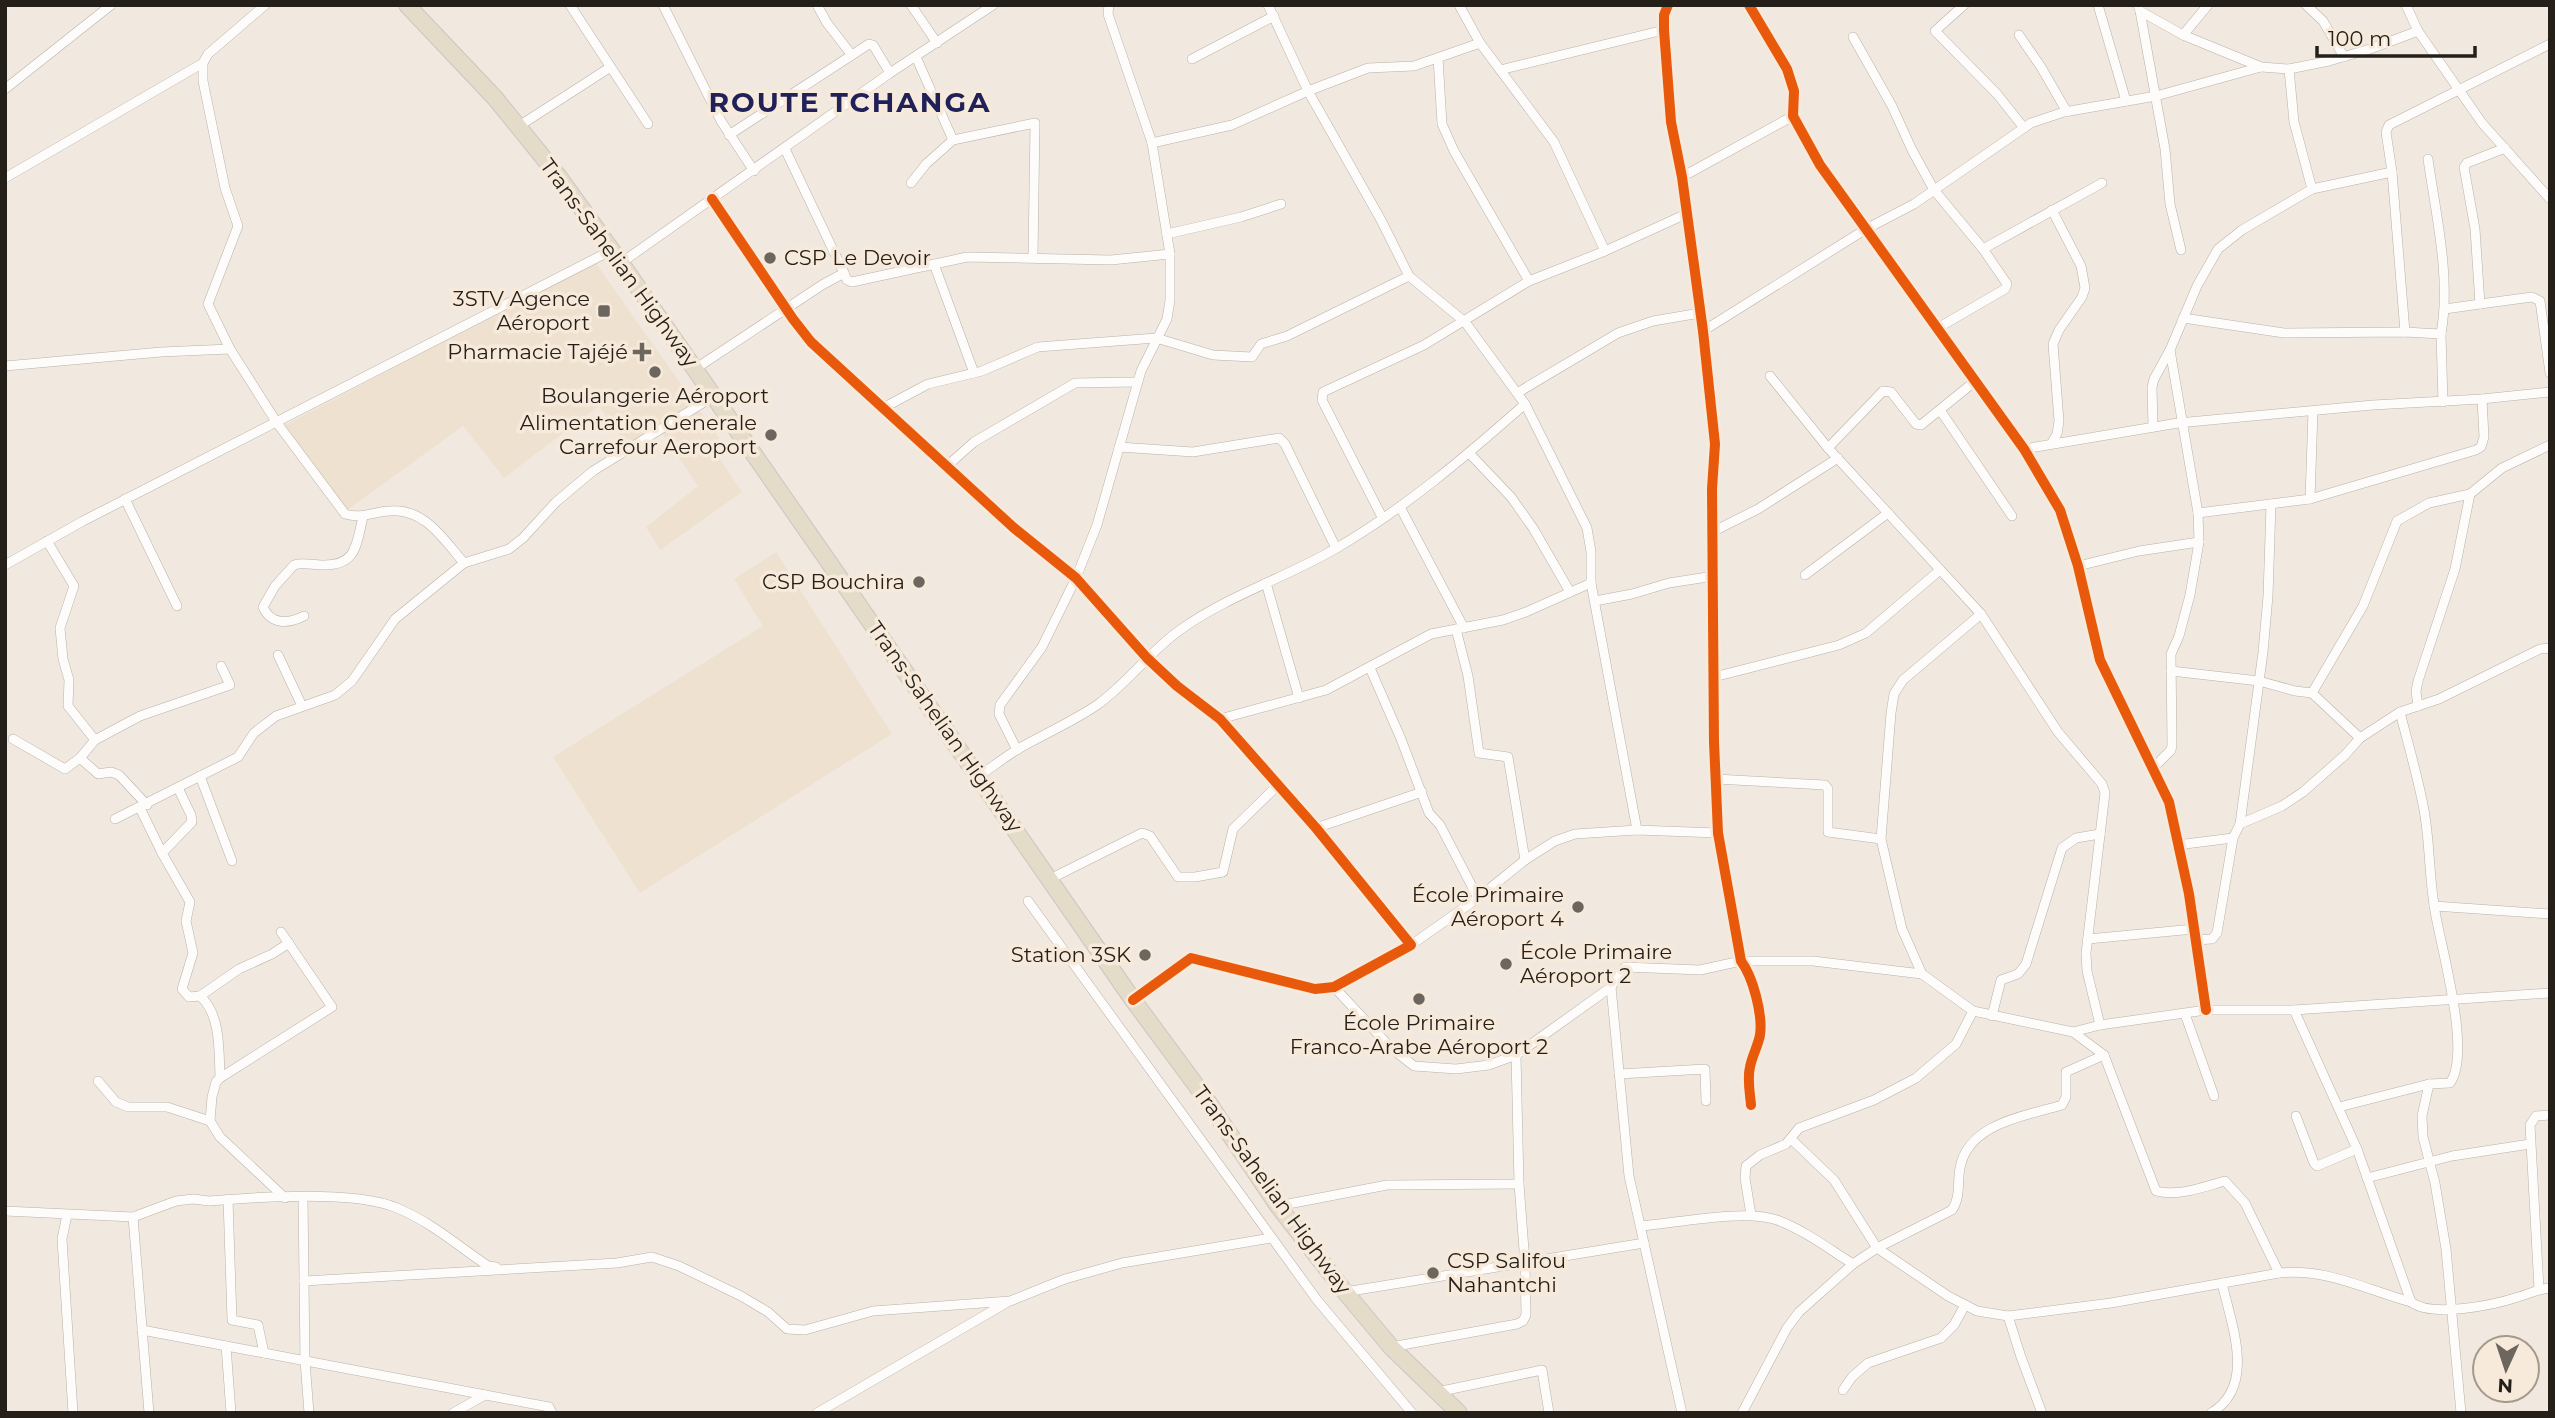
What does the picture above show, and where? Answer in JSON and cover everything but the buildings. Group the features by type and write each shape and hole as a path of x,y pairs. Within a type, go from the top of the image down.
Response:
{"highway":[{"name":"Trans-Sahelian Highway","path":"407,5 519,126 616,256 1133,1000 1204,1096 1278,1206 1391,1347 1459,1413"}],"street":[{"path":"5,89 111,5"},
{"path":"265,5 208,54 203,63 203,81 225,188 238,226 208,304 230,349 277,423 345,514 363,517 396,510 421,517 464,563"},
{"path":"570,5 648,124"},
{"path":"663,5 729,135 754,171"},
{"path":"817,5 851,54"},
{"path":"911,5 937,43"},
{"path":"5,565 125,499 616,256 754,171 890,73 993,5"},
{"path":"1017,750 999,714 1000,705 1042,647 1076,578 1097,525 1137,382 1170,309 1170,254 1153,143 1108,14 1108,5"},
{"path":"1268,5 1308,91 1381,220 1409,276 1465,322 1525,404 1587,528 1591,552 1591,583 1637,830"},
{"path":"1459,5 1480,43 1554,142 1605,251"},
{"path":"1668,5 1664,15 1664,30 1671,122 1682,177 1715,444 1712,532 1718,833 1741,961 1749,971 1760,1025 1760,1035 1749,1069 1751,1105"},
{"path":"1749,5 1790,78 1794,91 1793,116 1820,165 2024,449 2060,510 2078,566 2100,660 2169,802 2194,929 2206,1010"},
{"path":"1964,5 1935,31 1997,94 2024,128"},
{"path":"2098,5 2126,101"},
{"path":"2183,35 2208,5"},
{"path":"2306,5 2323,21 2344,57"},
{"path":"2406,5 2418,31 2457,90 2482,123 2550,199"},
{"path":"2139,8 2183,35 2261,67 2289,69 2344,57 2418,31"},
{"path":"2139,8 2165,149 2170,204 2181,250"},
{"path":"1192,59 1274,16"},
{"path":"1500,69 1664,30"},
{"path":"2018,35 2067,111"},
{"path":"1853,37 1892,106 1934,190 2006,280 2007,286 1936,329"},
{"path":"729,135 871,43 890,73"},
{"path":"1153,143 1232,125 1368,68 1405,68 1480,43"},
{"path":"2405,332 2387,127 2550,44"},
{"path":"916,57 953,141"},
{"path":"1438,58 1443,124 1454,151 1529,281"},
{"path":"5,178 81,131 203,63"},
{"path":"1703,331 1866,229 1897,214 2031,123 2067,111 2156,96 2261,67"},
{"path":"519,126 609,68"},
{"path":"2289,69 2294,122 2312,190"},
{"path":"1682,177 1793,116"},
{"path":"911,183 926,164 953,141 1035,122 1032,257"},
{"path":"2480,304 2475,229 2464,167 2467,163 2505,148"},
{"path":"785,149 847,280 852,282 967,257 1111,260 1170,254"},
{"path":"2428,159 2445,309 2441,334 2443,402"},
{"path":"2153,427 2154,379 2170,350 2210,260 2222,244 2312,190 2392,172"},
{"path":"1983,249 2102,183"},
{"path":"712,198 811,342 1014,528 1076,578 1147,658 1177,686 1220,719 1317,828 1411,945"},
{"path":"1167,234 1241,217 1280,204"},
{"path":"2051,444 2057,434 2059,421 2053,344 2085,288 2081,266 2052,210"},
{"path":"1382,517 1321,394 1411,352 1465,322 1529,281 1605,251 1686,214"},
{"path":"934,264 974,373"},
{"path":"695,369 844,273"},
{"path":"883,408 928,384 974,373 1038,348 1156,338 1213,355 1252,357 1261,344 1287,336 1409,276"},
{"path":"2445,309 2532,298 2540,301 2550,373"},
{"path":"1517,393 1618,332 1653,321 1700,313"},
{"path":"2183,318 2284,333 2441,334"},
{"path":"5,366 161,352 230,349"},
{"path":"2153,768 2171,750 2173,646 2179,636 2190,596 2199,542 2198,513 2170,350"},
{"path":"1770,376 1828,449 1981,614 2058,732 2102,784 2105,793 2088,939 2087,971 2101,1025"},
{"path":"947,466 974,442 1075,383 1137,382"},
{"path":"1828,449 1883,391 1891,392 1919,425 1975,382"},
{"path":"2024,449 2183,423 2550,393"},
{"path":"115,819 238,757 259,727 276,716 302,706 316,704 335,695 352,681 395,619 464,563 509,549 523,538 556,502 593,471 714,396"},
{"path":"2198,513 2310,499 2476,450 2481,447 2484,437 2483,400"},
{"path":"979,776 1017,750 1097,705 1180,630 1336,548 1400,507 1469,453 1525,404"},
{"path":"1940,410 2011,516"},
{"path":"2310,499 2313,411"},
{"path":"1119,447 1193,452 1279,438 1285,444 1336,548"},
{"path":"2312,693 2363,606 2397,521 2429,503 2470,494 2502,468 2550,445"},
{"path":"1469,453 1511,497 1533,528 1570,592"},
{"path":"1712,532 1750,513 1838,458"},
{"path":"2417,706 2418,681 2455,569 2470,494"},
{"path":"125,499 177,606"},
{"path":"2195,940 2212,939 2217,933 2233,838 2240,824 2269,596 2271,504"},
{"path":"1400,507 1460,628 1479,753 1508,757 1525,860"},
{"path":"1805,575 1888,513"},
{"path":"304,616 295,621 278,622 271,619 263,607 275,586 294,565 331,565 348,561 355,549 363,517"},
{"path":"47,541 74,586 60,628 63,659 69,680 68,706 95,740"},
{"path":"2078,566 2139,551 2199,542"},
{"path":"1714,677 1839,645 1866,633 1940,570"},
{"path":"1595,601 1664,584 1714,576"},
{"path":"1266,583 1299,698"},
{"path":"1220,719 1333,687 1431,634 1526,612 1591,583"},
{"path":"1922,974 1902,929 1881,839 1885,768 1894,694 1903,680 1981,614"},
{"path":"2240,824 2271,811 2303,792 2346,755 2360,738 2400,712 2439,699 2540,649 2550,648"},
{"path":"278,655 302,706"},
{"path":"13,739 65,769 80,758 95,740 140,716 230,685 221,666"},
{"path":"1370,668 1429,813 1440,825 1478,898"},
{"path":"2171,671 2259,681 2312,693 2360,738"},
{"path":"2339,1107 2429,1084 2450,1083 2457,1049 2454,998 2434,906 2424,810 2400,712"},
{"path":"80,758 98,774 111,772 119,775 143,806 162,853 190,902 186,921 193,953 182,989 189,997 200,996 239,969 289,943"},
{"path":"200,776 232,861"},
{"path":"1716,779 1825,785 1828,789 1828,832 1881,839"},
{"path":"1050,879 1142,833 1150,836 1178,877 1223,872 1233,829 1277,786"},
{"path":"162,853 192,822 191,814 178,788"},
{"path":"1317,828 1422,792"},
{"path":"1133,1000 1191,958 1315,989 1334,987 1411,945 1478,898 1525,860 1555,841 1575,834 1637,830 1718,833"},
{"path":"1992,1016 2001,979 2018,974 2026,964 2062,848 2076,838 2100,834"},
{"path":"2177,845 2233,838"},
{"path":"1028,901 1317,1300 1412,1413"},
{"path":"2434,906 2550,914"},
{"path":"2088,939 2194,929"},
{"path":"281,932 332,1007 220,1078 216,1082 212,1097 210,1121 220,1137 285,1198"},
{"path":"1334,987 1391,1048 1414,1066 1456,1069 1489,1065 1517,1055 1611,987 1625,967 1700,970 1741,961 1813,961 1922,974 1973,1011 2073,1032 2101,1025 2206,1010 2294,1010 2550,993"},
{"path":"1611,987 1629,1175 1682,1413"},
{"path":"200,996 205,1001 216,1028 220,1078"},
{"path":"2294,1010 2357,1149 2411,1302"},
{"path":"1751,1215 1744,1169 1760,1155 1786,1144 1799,1128 1874,1101 1916,1078 1956,1044 1973,1011"},
{"path":"2185,1013 2214,1096"},
{"path":"2073,1032 2104,1055 2156,1191 2166,1194 2188,1191 2225,1181 2245,1203 2279,1273"},
{"path":"1391,1347 1523,1321 1527,1308 1519,1184 1517,1055"},
{"path":"1742,1413 1787,1328 1799,1312 1853,1264 1877,1248 1952,1210 1958,1202 1960,1167 1965,1152 1977,1137 1995,1126 2062,1105 2066,1097 2066,1072 2104,1055"},
{"path":"1619,1074 1705,1069 1706,1101"},
{"path":"98,1080 116,1102 128,1107 167,1107 210,1121"},
{"path":"2429,1084 2422,1116 2424,1144 2431,1163 2446,1249 2460,1413"},
{"path":"2539,1289 2531,1121 2536,1116 2550,1115"},
{"path":"2296,1116 2317,1166 2357,1149"},
{"path":"1791,1139 1834,1180 1877,1248 1977,1311 2008,1316 2111,1303 2304,1270 2411,1302 2418,1307 2451,1309 2497,1302 2550,1288"},
{"path":"2367,1178 2452,1156 2530,1144"},
{"path":"1278,1206 1387,1185 1519,1184"},
{"path":"303,1198 305,1361 309,1413"},
{"path":"5,1211 133,1217 176,1201 346,1198 394,1207 421,1220 488,1266 506,1269"},
{"path":"228,1199 232,1320 258,1325 264,1353"},
{"path":"67,1215 62,1239 73,1413"},
{"path":"1641,1226 1751,1215 1777,1221 1810,1237 1853,1264"},
{"path":"133,1217 149,1413"},
{"path":"817,1413 1010,1301 1065,1279 1122,1262 1271,1238"},
{"path":"1345,1292 1644,1243"},
{"path":"304,1281 617,1263 652,1257 710,1279 768,1312 787,1329 805,1330 873,1311 1010,1301"},
{"path":"2211,1413 2232,1393 2238,1377 2237,1353 2222,1283"},
{"path":"1843,1390 1868,1363 1941,1338 1954,1325 1965,1305"},
{"path":"2008,1316 2042,1413"},
{"path":"142,1330 550,1407 552,1413"},
{"path":"226,1346 231,1413"},
{"path":"1437,1392 1542,1370 1549,1413"},
{"path":"453,1413 485,1395"}],"shaded area":[{"path":"595,262 719,438 711,446 742,492 660,550 646,527 698,486 662,433 626,445 599,406 504,478 463,426 346,511 283,426"},
{"path":"776,552 892,734 640,893 553,757 763,626 734,579"}],"cycle path":[{"path":"1668,5 1664,15 1664,30 1671,122 1682,177 1715,444 1712,489 1714,742 1718,833 1741,961 1753,986 1761,1027 1749,1072 1751,1105"},
{"path":"1749,5 1787,69 1794,91 1793,116 1820,165 2024,449 2060,510 2078,566 2100,660 2169,802 2189,894 2206,1010"},
{"path":"712,199 811,342 1014,528 1076,578 1147,658 1177,686 1220,719 1316,828 1411,945 1334,987 1315,989 1191,958 1133,1000"}],"place":[{"name":"CSP Le Devoir","path":"770,258"},
{"name":"3STV Agence Aéroport","path":"604,311"},
{"name":"Pharmacie Tajéjé","path":"642,352"},
{"name":"Boulangerie Aéroport","path":"655,372"},
{"name":"Alimentation Generale Carrefour Aeroport","path":"771,435"},
{"name":"CSP Bouchira","path":"919,582"},
{"name":"École Primaire Aéroport 4","path":"1578,907"},
{"name":"Station 3SK","path":"1145,955"},
{"name":"École Primaire Aéroport 2","path":"1506,964"},
{"name":"École Primaire Franco-Arabe Aéroport 2","path":"1419,999"},
{"name":"CSP Salifou Nahantchi","path":"1433,1273"}],"district":[{"name":"ROUTE TCHANGA","path":"850,102"}]}
